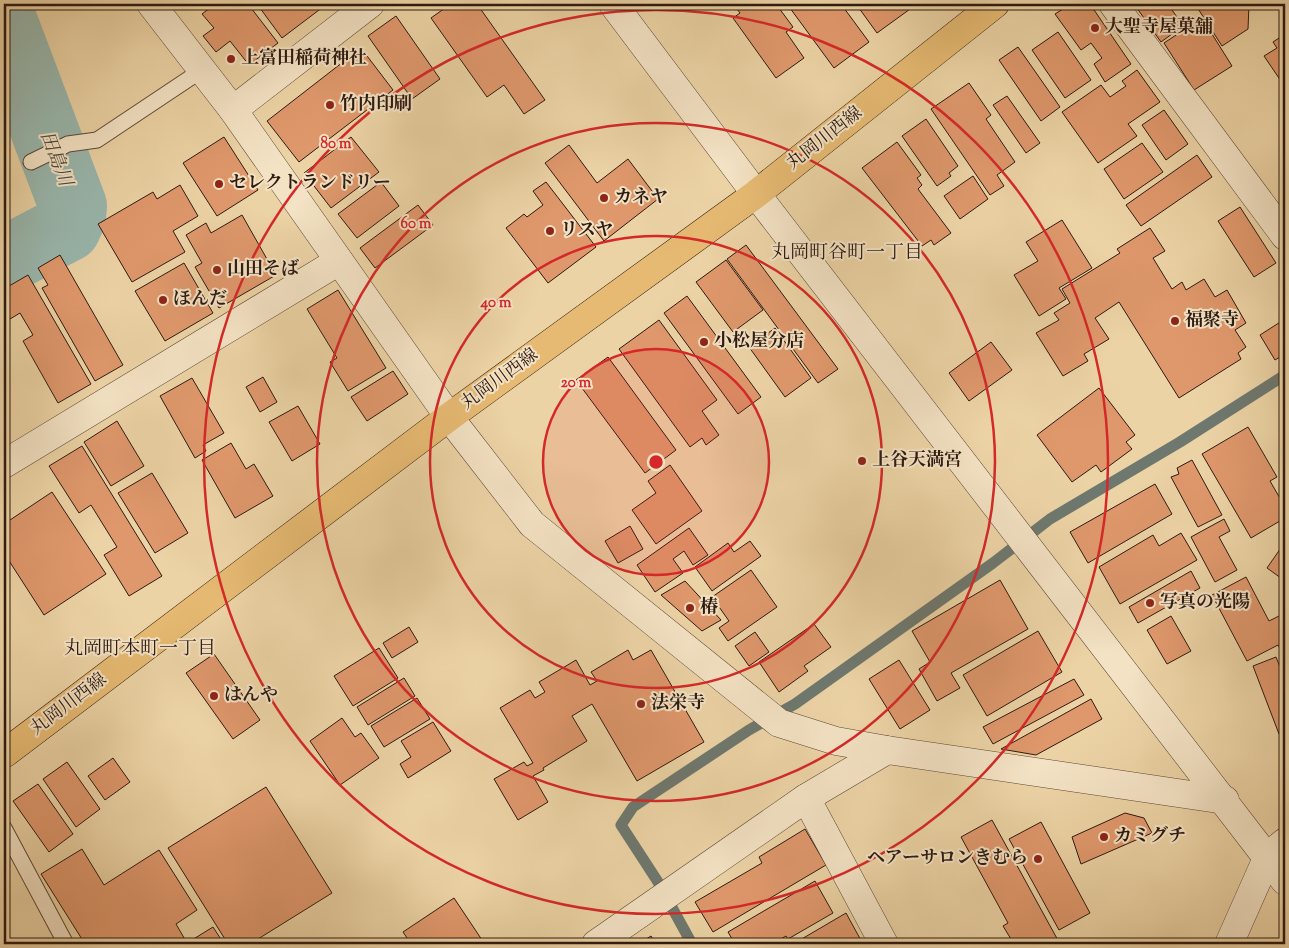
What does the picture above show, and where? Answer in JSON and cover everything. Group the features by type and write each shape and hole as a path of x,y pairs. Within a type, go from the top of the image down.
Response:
{"main road":[{"name":"丸岡川西線","path":"4,754 449,417 756,194 995,4"}],"street":[{"path":"151,4 233,110 449,417 532,524 779,723 836,741 887,750 1225,800"},
{"path":"233,110 370,4"},
{"path":"613,4 756,194 1225,800 1277,849 1285,881"},
{"path":"1113,4 1285,236"},
{"path":"4,464 338,261"},
{"path":"596,944 806,798 887,750"},
{"path":"806,798 884,944"},
{"path":"1230,944 1277,849"}],"lane":[{"path":"31,162 68,144 97,140 202,70"},
{"path":"4,828 66,944"}],"building":[{"path":"215,4 248,4 278,43 249,65 230,41 216,52 203,36 214,28 202,14"},
{"path":"257,4 321,4 323,7 282,38"},
{"path":"442,4 477,4 545,100 524,114 504,85 487,97 431,18 445,8"},
{"path":"744,4 776,4 793,27 786,32 804,58 776,78 733,18 740,13 737,9"},
{"path":"787,4 841,4 869,42 834,68"},
{"path":"856,4 917,4 877,33"},
{"path":"1071,4 1090,4 1131,64 1105,82 1094,64 1102,58 1091,43 1081,50 1055,14"},
{"path":"1134,4 1168,4 1183,26 1161,42"},
{"path":"1195,4 1249,4 1248,29 1222,46"},
{"path":"396,16 440,79 412,99 368,36"},
{"path":"1202,18 1232,66 1194,90 1164,43"},
{"path":"1058,32 1091,80 1065,98 1032,50"},
{"path":"1285,34 1285,87 1264,56 1277,48 1273,42"},
{"path":"1018,47 1060,107 1041,121 999,60"},
{"name":"竹内印刷","path":"361,48 393,90 299,162 267,121"},
{"path":"1137,70 1160,102 1128,124 1137,136 1098,163 1062,112 1101,85 1110,97 1126,86 1122,81"},
{"path":"969,83 991,115 986,119 1015,162 997,175 1004,186 990,195 931,109"},
{"path":"1007,96 1040,143 1026,153 993,105"},
{"path":"1164,110 1188,144 1166,160 1142,125"},
{"path":"926,119 958,166 949,173 951,176 937,186 902,136"},
{"path":"224,137 258,190 217,216 183,163"},
{"path":"351,137 379,172 331,208 304,173"},
{"path":"897,142 921,175 917,178 922,185 918,189 951,233 934,245 931,240 922,246 862,168"},
{"path":"1142,143 1163,172 1124,199 1104,169"},
{"path":"569,145 597,183 628,159 658,199 604,241 545,163"},
{"path":"1197,155 1212,177 1141,226 1126,205"},
{"path":"973,176 988,199 960,219 944,196"},
{"path":"381,182 399,206 357,238 338,214"},
{"path":"546,182 596,247 548,283 506,228 524,214 527,217 543,205 533,191"},
{"path":"180,185 198,216 173,231 185,252 132,282 98,224 153,192 157,199"},
{"path":"418,205 433,225 375,268 360,248"},
{"path":"1240,207 1276,263 1254,277 1218,221"},
{"path":"242,215 276,275 219,308 195,267 202,263 186,235 206,223 211,233"},
{"path":"1062,220 1092,268 1059,288 1066,299 1039,316 1014,275 1038,261 1026,242"},
{"path":"1150,228 1165,251 1153,258 1172,289 1182,282 1186,290 1204,279 1215,297 1227,290 1246,323 1235,330 1246,347 1238,353 1241,359 1179,398 1119,302 1095,318 1109,339 1084,354 1088,361 1063,376 1036,333 1059,320 1054,313 1070,303 1062,289 1120,253 1117,249"},
{"path":"746,245 838,369 818,383 727,259"},
{"path":"60,255 123,365 95,381 42,288 48,285 38,268"},
{"path":"726,260 763,310 733,332 696,282"},
{"path":"184,263 213,313 165,341 135,291"},
{"path":"28,275 91,384 58,403 23,341 33,335 20,313 10,319 4,307 4,289"},
{"path":"338,290 386,368 348,391 330,362 337,358 307,309"},
{"path":"687,296 761,397 738,414 664,313"},
{"path":"1285,319 1285,354 1275,360 1260,335"},
{"path":"659,320 717,400 702,411 719,435 706,445 702,438 690,447 619,349"},
{"path":"775,328 811,378 785,397 749,347"},
{"path":"991,342 1012,370 969,401 949,373"},
{"path":"608,357 676,450 645,473 576,380"},
{"path":"393,371 408,394 367,421 351,397"},
{"path":"263,377 277,402 260,412 246,387"},
{"path":"192,378 224,433 203,445 206,451 195,458 160,396"},
{"path":"1099,388 1135,435 1126,442 1132,449 1101,472 1096,465 1072,482 1037,435"},
{"path":"298,406 320,444 292,461 269,422"},
{"path":"117,421 144,466 111,486 84,442"},
{"path":"1248,427 1277,477 1270,481 1285,507 1285,518 1251,538 1202,454"},
{"path":"231,443 246,469 254,464 273,496 235,518 202,460"},
{"path":"82,446 162,576 129,596 104,555 117,547 91,505 79,513 49,466"},
{"path":"1192,460 1222,515 1198,527 1171,477 1179,474 1177,468"},
{"path":"670,465 702,511 656,544 632,510 656,493 648,481"},
{"path":"152,473 188,533 155,553 118,493"},
{"path":"1155,484 1172,514 1088,563 1070,532"},
{"path":"52,492 106,574 44,615 4,553 4,524"},
{"path":"1224,519 1230,531 1219,537 1237,570 1215,582 1191,537"},
{"path":"630,526 643,549 618,563 605,541"},
{"path":"689,528 708,555 693,565 684,551 673,559 683,573 655,592 637,565"},
{"path":"1181,533 1197,560 1120,604 1099,567 1153,535 1159,546"},
{"path":"750,541 761,556 712,591 695,567 728,543 734,552"},
{"path":"1285,542 1285,581 1267,568"},
{"path":"751,570 777,607 728,641 719,628 729,621 712,597"},
{"path":"1191,571 1200,588 1138,623 1129,607"},
{"path":"1246,577 1269,621 1285,613 1285,658 1278,645 1247,661 1212,595"},
{"path":"1000,580 1028,629 951,673 960,688 937,701 919,669 930,662 912,631"},
{"path":"685,581 721,620 702,631 661,595"},
{"path":"1171,616 1191,651 1167,664 1147,630"},
{"path":"814,624 831,647 804,666 808,671 779,692 759,662"},
{"path":"409,627 418,642 392,658 383,643"},
{"path":"1038,631 1062,672 987,716 963,675"},
{"path":"755,632 769,652 749,666 735,646"},
{"path":"379,648 398,678 353,706 334,676"},
{"path":"628,650 633,660 651,650 704,742 637,781 592,704 572,716 587,741 533,776 548,802 518,820 494,779 524,762 527,766 533,763 500,708 530,690 535,698 545,692 539,682 576,660 590,685 597,681 591,672"},
{"path":"214,654 260,720 233,739 186,673"},
{"path":"1276,657 1285,680 1285,732 1279,734 1253,666"},
{"path":"899,660 930,710 900,729 869,679"},
{"path":"404,678 415,696 368,725 357,707"},
{"path":"1074,679 1084,695 993,744 983,727"},
{"path":"417,698 430,719 384,747 371,726"},
{"path":"1091,699 1102,719 1036,755 1001,749"},
{"path":"342,718 355,737 361,733 379,758 340,785 310,741"},
{"path":"433,722 451,751 408,778 400,764 411,757 401,741"},
{"path":"113,758 130,782 105,800 88,776"},
{"path":"67,762 100,809 76,827 43,779"},
{"path":"38,784 73,834 49,852 13,801"},
{"path":"266,787 332,893 250,944 228,944 168,848"},
{"path":"1125,813 1144,818 1152,833 1081,864 1072,837"},
{"path":"992,820 1060,944 1014,944 1003,926 1008,923 961,837"},
{"path":"1041,822 1090,913 1059,930 1009,839"},
{"path":"805,829 826,865 713,932 695,902 762,863 759,857"},
{"path":"82,849 104,885 159,850 197,910 176,924 187,943 213,927 224,944 85,944 41,874"},
{"path":"4,857 10,867 4,870"},
{"path":"815,881 833,913 788,939 786,936 772,944 735,944 728,932"},
{"path":"454,898 484,943 411,944 403,932"},
{"path":"846,913 863,944 803,944 800,940"},
{"path":"651,936 656,944 638,944"}],"waterway":[{"name":"田島川","path":"4,23 73,206 72,217 67,228 4,261"},
{"path":"692,944 658,882 621,825 633,807 749,730 795,704 993,563 1050,519 1180,442 1285,375"}],"place":[{"name":"大聖寺屋菓舗","path":"1095,28"},
{"name":"上富田稲荷神社","path":"231,59"},
{"name":"竹内印刷","path":"330,105"},
{"name":"セレクトランドリー","path":"219,184"},
{"name":"カネヤ","path":"604,198"},
{"name":"リスヤ","path":"550,231"},
{"name":"山田そば","path":"217,270"},
{"name":"ほんだ","path":"163,300"},
{"name":"福聚寺","path":"1175,321"},
{"name":"小松屋分店","path":"704,342"},
{"name":"上谷天満宮","path":"862,461"},
{"name":"写真の光陽","path":"1150,603"},
{"name":"椿","path":"690,608"},
{"name":"はんや","path":"214,696"},
{"name":"法栄寺","path":"641,704"},
{"name":"カミグチ","path":"1104,837"},
{"name":"ヘアーサロンきむら","path":"1038,859"}],"district":[{"name":"丸岡町谷町一丁目","path":"847,253"},
{"name":"丸岡町本町一丁目","path":"140,649"}]}
